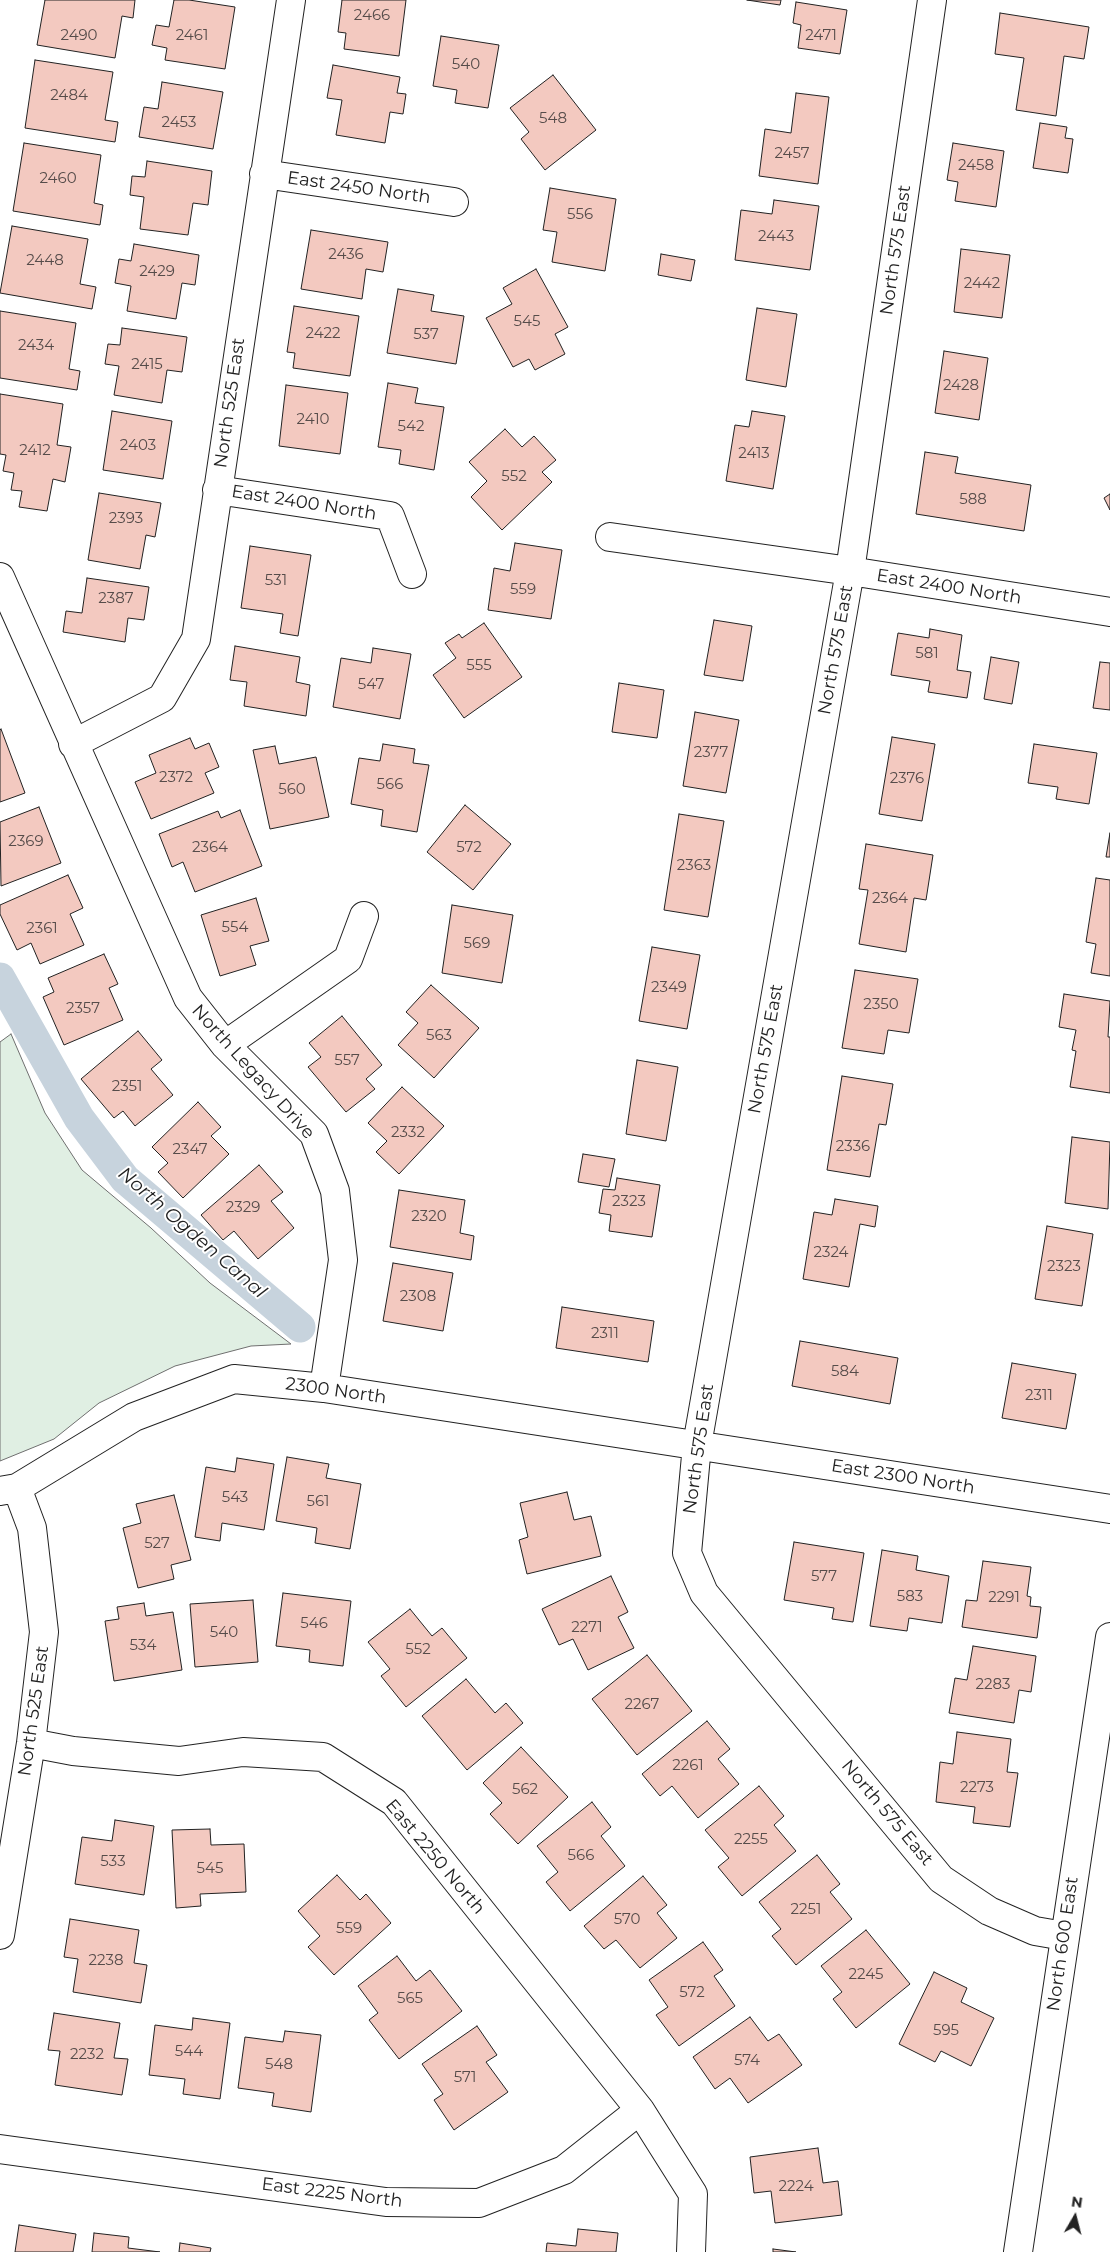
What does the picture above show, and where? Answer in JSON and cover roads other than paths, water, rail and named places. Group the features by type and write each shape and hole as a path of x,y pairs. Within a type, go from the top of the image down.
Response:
{"street":[{"name":"North 525 East","path":"73,744 162,698 196,639 291,0"},
{"name":"North 575 East","path":"932,0 850,571 697,1445 690,1507 688,1553 704,1593 941,1879 989,1911 1035,1931 1064,1936"},
{"name":"East 2450 North","path":"264,174 454,202"},
{"name":"East 2400 North","path":"217,490 390,516 412,574"},
{"name":"East 2400 North","path":"610,537 850,571 1110,612"},
{"name":"North Legacy Drive","path":"0,578 188,998 225,1045 314,1134 336,1192 343,1260 324,1388"},
{"path":"225,1045 348,959 364,916"},
{"name":"2300 North","path":"8,1490 134,1417 234,1379 324,1388 697,1445"},
{"name":"East 2300 North","path":"697,1445 1110,1508"},
{"name":"North 525 East","path":"0,1935 31,1744 44,1632 32,1528 8,1490"},
{"name":"North 600 East","path":"1018,2252 1110,1637"},
{"name":"East 2250 North","path":"31,1744 73,1751 179,1761 243,1752 323,1757 394,1802 640,2110"},
{"path":"640,2110 693,2194 691,2252"},
{"name":"East 2225 North","path":"0,2149 386,2202 479,2203 564,2170 640,2110"}],"waterway":[{"name":"North Ogden Canal","path":"0,978 79,1118 125,1179 300,1327"}]}
